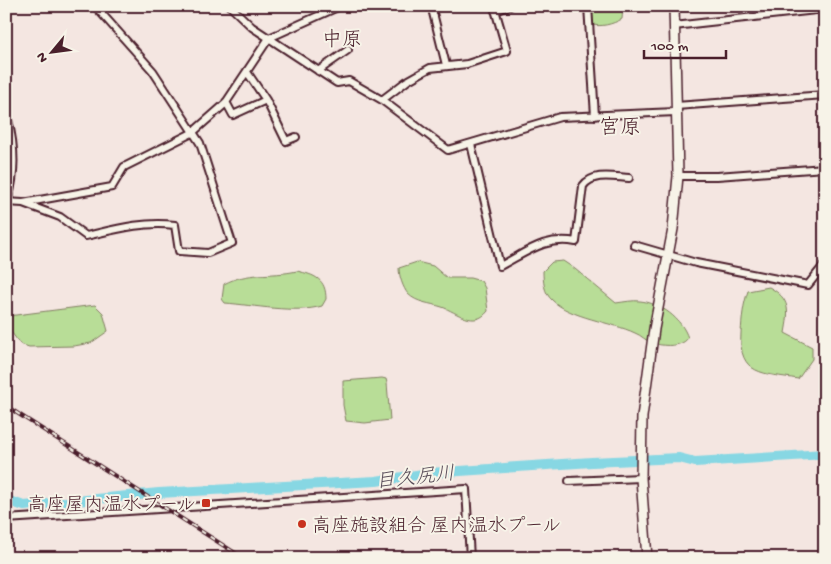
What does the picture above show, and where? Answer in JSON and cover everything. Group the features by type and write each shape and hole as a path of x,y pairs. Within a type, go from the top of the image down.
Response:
{"main road":[{"path":"6,120 11,141 6,200"}],"street":[{"path":"6,200 24,203 60,217 86,236 143,224 160,223 175,225 177,248 179,251 201,253 217,250 232,243 204,155 192,133 153,71 95,6"},
{"path":"230,6 252,27 268,38 337,83 349,80 382,100 448,150 560,118 825,95"},
{"path":"24,203 112,187 124,167 192,133 226,102 247,72 254,56 268,38 340,6"},
{"path":"382,100 430,68 466,64 507,51 495,8 510,6"},
{"path":"588,6 595,116"},
{"path":"647,558 640,454 645,391 676,204 678,176 674,6"},
{"path":"674,26 825,9"},
{"path":"433,13 446,65"},
{"path":"318,71 348,50"},
{"path":"247,72 266,100 286,141 296,137"},
{"path":"226,102 233,115 266,100"},
{"path":"471,144 500,266 548,241 562,239 576,242 583,186 587,180 600,176 629,178"},
{"path":"678,176 717,176 825,168"},
{"path":"634,245 696,263 808,285 825,264"},
{"path":"569,481 641,477"},
{"path":"6,518 466,489 470,558"}],"green space":[{"path":"583,6 623,6 622,19 606,25 590,24"},
{"path":"563,261 616,303 631,301 648,302 670,313 681,324 688,338 676,345 656,344 626,329 580,315 560,306 547,294 543,271 552,262"},
{"path":"417,262 433,266 447,278 470,278 481,281 485,288 488,311 477,319 465,318 442,307 412,297 403,285 399,268"},
{"path":"297,271 314,276 322,282 326,299 322,306 299,309 274,308 225,303 222,299 224,284 233,280 242,277"},
{"path":"769,287 781,296 787,306 785,333 812,347 812,359 798,379 756,370 749,365 744,357 741,347 741,333 742,317 748,291"},
{"path":"95,305 103,313 108,331 91,343 74,346 29,347 20,344 6,325 8,316"},
{"path":"386,379 387,383 390,420 365,423 346,421 343,405 343,381"}],"waterway":[{"name":"目久尻川","path":"6,500 24,506 159,493 376,481 430,473 592,462 679,458 695,462 825,454"}],"railway":[{"path":"6,406 243,558"}],"place":[{"name":"高座屋内温水プール","path":"206,503"},
{"name":"高座施設組合 屋内温水プール","path":"302,524"}],"district":[{"name":"中原","path":"342,38"},
{"name":"宮原","path":"620,126"}]}
